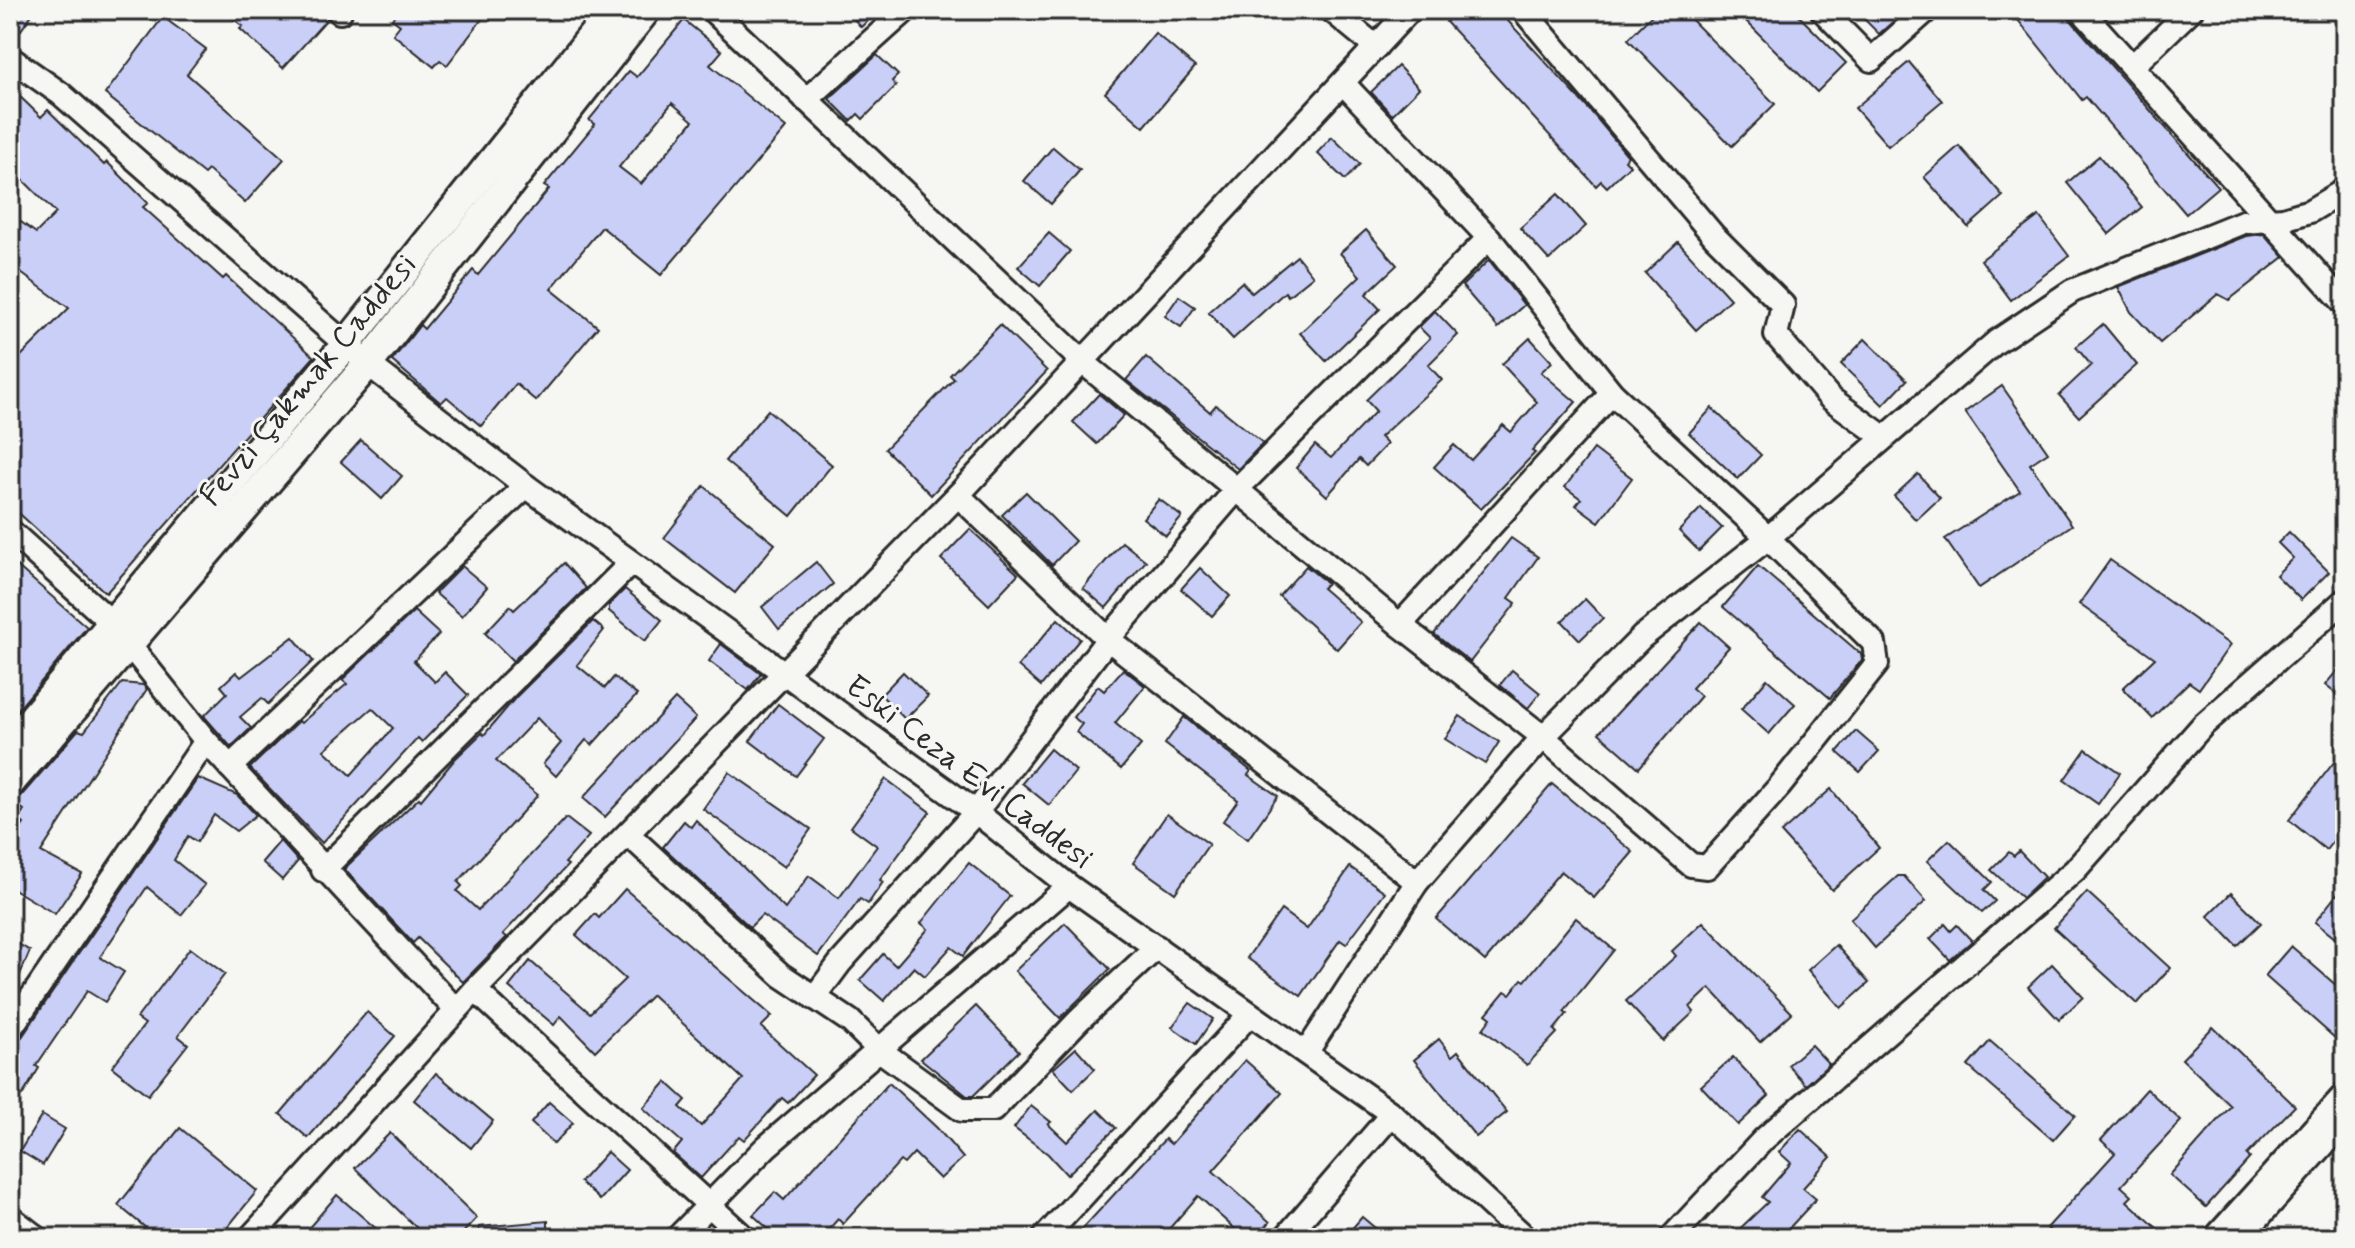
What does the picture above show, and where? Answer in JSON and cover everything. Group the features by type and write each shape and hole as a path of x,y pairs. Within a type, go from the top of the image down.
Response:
{"main road":[{"path":"10,745 120,632 613,10"},
{"name":"Fevzi Çakmak Caddesi","path":"10,783 120,632 368,364 646,10"}],"street":[{"path":"712,10 1084,363 1400,625 1543,737 1691,865 1707,867 1789,776 1877,664 1874,643 1768,538 1612,393 1489,238 1343,83"},
{"path":"806,100 906,10"},
{"path":"1331,10 1376,47"},
{"path":"250,1238 456,1010 1084,363 1410,10"},
{"path":"1523,10 1714,236 1783,305 1776,335 1830,398 1882,436"},
{"path":"1822,10 1871,60 1927,10"},
{"path":"2081,10 2274,219 2345,284"},
{"path":"2098,10 2345,304"},
{"path":"2141,58 2191,10"},
{"path":"10,40 61,94 345,346"},
{"path":"10,58 61,94"},
{"path":"1306,1053 1417,882 1543,737 1642,637 1768,538 1882,436 1996,342 2072,291 2243,222 2310,211 2345,190"},
{"path":"814,998 840,963 976,812 1108,639 1237,489 1489,238"},
{"name":"Eski Ceza Evi Caddesi","path":"345,346 526,486 976,812 1069,886 1392,1114 1526,1238"},
{"path":"1400,625 1612,393"},
{"path":"230,767 526,486"},
{"path":"958,495 1108,639 1417,882"},
{"path":"10,531 120,632 206,741 456,1010"},
{"path":"323,870 631,563"},
{"path":"1671,1238 1764,1139 2075,870 2203,725 2345,600"},
{"path":"10,1029 206,741"},
{"path":"629,835 781,975 850,1021 878,1049 962,1110 993,1110 1079,1020 1157,947"},
{"path":"677,1238 766,1147 1069,886"},
{"path":"475,990 745,1238"},
{"path":"1044,1238 1249,1015"},
{"path":"2215,1238 2345,1094"},
{"path":"1285,1238 1392,1114"},
{"path":"2240,1238 2345,1121"},
{"path":"10,1217 37,1238"}],"building":[{"path":"10,10 35,10 21,30 10,22"},
{"path":"221,10 324,10 327,19 283,68 240,29 243,26"},
{"path":"399,10 489,10 447,65 440,60 434,67 393,34 400,25 392,19"},
{"path":"846,10 879,10 861,27"},
{"path":"1458,10 1498,10 1593,114 1628,156 1625,160 1630,165 1607,187 1601,181 1596,186 1446,22"},
{"path":"1657,10 1682,10 1775,104 1732,146 1628,39"},
{"path":"1735,10 1793,10 1846,63 1817,92"},
{"path":"1855,10 1906,10 1879,34"},
{"path":"2010,10 2062,10 2218,187 2186,214 2086,97 2082,100"},
{"path":"163,17 206,49 187,74 284,159 245,203 208,170 204,174 105,94"},
{"path":"684,20 722,51 710,65 786,128 661,275 602,227 551,289 598,327 536,401 516,384 481,426 447,397 441,403 392,361 420,325 424,329 473,270 478,275 549,189 544,186 595,124 589,120 629,71 637,77","holes":["672,103 693,121 641,184 619,167"]},
{"path":"1155,33 1195,67 1144,127 1105,93"},
{"path":"877,55 898,75 892,81 896,86 863,119 858,114 851,121 829,99"},
{"path":"1909,62 1942,101 1888,146 1855,108"},
{"path":"1398,66 1419,88 1392,115 1371,92"},
{"path":"10,87 41,117 48,110 104,165 107,162 148,203 143,207 223,279 226,276 314,357 106,593 10,505 10,367 69,308 10,265 10,214 36,233 56,213 10,167"},
{"path":"1332,137 1360,164 1345,180 1317,153"},
{"path":"1959,146 2003,196 1968,227 1924,177"},
{"path":"1053,147 1080,170 1051,204 1024,181"},
{"path":"2099,156 2142,207 2109,234 2067,183"},
{"path":"1558,194 1586,226 1549,260 1520,228"},
{"path":"2039,216 2069,256 2011,300 1981,260"},
{"path":"1366,230 1397,265 1366,294 1380,309 1326,361 1300,333 1360,276 1340,253"},
{"path":"1049,233 1070,251 1040,286 1018,267"},
{"path":"2264,234 2284,257 2229,300 2218,294 2160,343 2131,312 2118,287 2246,236"},
{"path":"1678,242 1730,299 1696,330 1645,273"},
{"path":"1297,256 1313,276 1288,296 1285,292 1233,339 1208,312 1242,282 1252,293"},
{"path":"1489,260 1524,305 1498,328 1462,286"},
{"path":"1179,296 1195,307 1181,327 1165,316"},
{"path":"1435,311 1458,335 1428,365 1442,380 1380,437 1387,444 1366,466 1359,459 1327,496 1296,468 1315,445 1331,458 1376,411 1366,400 1430,338 1419,327"},
{"path":"2103,324 2137,365 2079,417 2059,395 2091,365 2076,347"},
{"path":"1000,325 1047,371 931,495 885,449 954,379 950,375"},
{"path":"1530,338 1552,362 1541,372 1576,402 1532,451 1535,453 1481,509 1434,467 1454,445 1471,460 1503,425 1511,432 1537,402 1502,364"},
{"path":"1865,339 1907,380 1883,405 1841,364"},
{"path":"1146,357 1210,412 1216,405 1263,443 1238,469 1126,380"},
{"path":"2002,386 2048,452 2030,464 2072,525 1979,588 1945,539 2020,491 1965,412"},
{"path":"1099,394 1124,415 1097,444 1073,422"},
{"path":"1712,408 1761,455 1738,479 1689,433"},
{"path":"768,410 832,465 791,516 725,461"},
{"path":"361,440 402,476 382,499 341,462"},
{"path":"1594,449 1632,478 1599,522 1576,505 1581,499 1565,487"},
{"path":"1918,474 1940,498 1916,520 1894,496"},
{"path":"704,486 775,544 735,593 664,538"},
{"path":"1026,492 1075,541 1052,565 1002,515"},
{"path":"1159,499 1182,517 1166,536 1143,518"},
{"path":"1701,508 1722,528 1699,551 1679,531"},
{"path":"970,529 1018,574 989,605 941,559"},
{"path":"2289,532 2329,572 2301,600 2276,575 2293,558 2278,543"},
{"path":"1511,538 1538,557 1509,598 1516,603 1470,662 1434,634"},
{"path":"1122,542 1146,561 1106,608 1083,588"},
{"path":"10,560 87,627 10,719"},
{"path":"2110,560 2230,645 2199,689 2189,682 2152,718 2123,688 2155,658 2079,604"},
{"path":"816,562 833,584 779,629 762,607"},
{"path":"564,563 586,588 513,661 485,633 510,606 514,610"},
{"path":"462,566 487,587 462,616 435,593"},
{"path":"1306,566 1327,583 1322,588 1361,622 1337,649 1279,596"},
{"path":"1758,566 1861,654 1862,660 1830,698 1723,607"},
{"path":"1200,568 1230,596 1212,616 1181,589"},
{"path":"625,589 662,620 645,641 609,611 609,605"},
{"path":"1585,599 1603,618 1580,640 1562,621"},
{"path":"414,611 439,634 414,661 435,682 445,672 468,695 422,742 418,738 322,843 250,768 299,721 301,723 347,684 342,680","holes":["372,708 393,728 351,775 324,750"]},
{"path":"1058,619 1080,639 1041,686 1018,666"},
{"path":"593,621 604,630 577,665 605,688 614,677 637,695 592,745 586,740 556,776 543,764 561,743 537,718 496,761 538,795 458,882 462,886 457,891 478,910 566,818 589,836 565,863 568,865 503,934 507,937 463,982 418,938 413,943 344,869 419,798 421,800 455,759 482,733 484,735 516,697"},
{"path":"1701,622 1729,647 1692,688 1701,696 1639,768 1599,733"},
{"path":"293,637 313,661 268,704 262,698 240,717 251,728 231,747 204,716 227,693 221,686 236,672 241,677"},
{"path":"721,644 761,674 748,690 709,661"},
{"path":"2345,661 2345,701 2325,685"},
{"path":"1123,669 1145,686 1115,723 1141,745 1121,769 1076,732 1082,724 1073,717 1098,686 1104,691"},
{"path":"1512,670 1540,693 1528,708 1500,685"},
{"path":"903,672 928,696 905,719 881,695"},
{"path":"1767,679 1795,704 1769,734 1741,709"},
{"path":"122,683 143,685 147,689 41,852 82,874 55,914 10,887 10,843 24,824 18,819 24,810 11,801 23,794 78,730 84,732"},
{"path":"675,699 696,718 605,817 583,798"},
{"path":"778,704 824,739 796,776 750,741"},
{"path":"1460,716 1499,742 1485,764 1445,739"},
{"path":"1184,717 1251,771 1248,775 1278,796 1248,839 1223,821 1238,800 1165,744"},
{"path":"1856,731 1879,751 1860,772 1837,752"},
{"path":"1050,749 1076,771 1049,805 1022,783"},
{"path":"2086,749 2120,773 2098,804 2064,780"},
{"path":"2335,761 2345,770 2345,826 2326,850 2289,820"},
{"path":"729,772 811,829 784,867 703,809"},
{"path":"198,778 237,795 256,815 236,831 214,815 197,842 188,836 174,860 205,885 181,915 147,887 100,957 124,972 105,1002 87,991 36,1066 39,1068 22,1096 10,1089 10,1043 22,1037"},
{"path":"886,779 930,812 880,880 883,882 868,904 860,899 818,956 762,915 750,927 663,847 684,821 691,827 696,820 785,909 809,876 839,898 877,846 851,827"},
{"path":"1552,784 1633,852 1594,898 1561,871 1485,961 1436,919"},
{"path":"1831,789 1879,848 1832,890 1781,833"},
{"path":"1167,814 1209,844 1175,893 1133,863"},
{"path":"1949,840 1992,882 1984,890 1995,901 1982,913 1927,861"},
{"path":"280,841 298,861 282,880 262,862"},
{"path":"2019,851 2044,877 2022,898 1991,870 2009,852 2014,856"},
{"path":"969,863 1010,896 963,956 951,947 925,976 914,967 884,1001 860,980 883,954 896,966 928,929 921,923"},
{"path":"1350,867 1385,892 1346,944 1340,940 1301,996 1247,958 1281,910 1307,929"},
{"path":"1898,876 1904,876 1926,901 1875,948 1850,919"},
{"path":"2345,884 2345,946 2315,922"},
{"path":"625,889 772,1016 761,1027 814,1075 788,1103 782,1098 744,1140 739,1136 701,1178 673,1153 682,1142 643,1108 666,1082 686,1100 680,1107 701,1126 743,1079 652,995 595,1051 561,1016 554,1025 509,987 530,961 590,1013 625,979 576,935 595,914 599,918"},
{"path":"2087,892 2170,968 2137,1004 2054,928"},
{"path":"2231,893 2261,923 2237,946 2208,916"},
{"path":"1576,918 1614,950 1564,1012 1567,1014 1554,1030 1557,1033 1527,1065 1483,1029 1491,1018 1486,1014 1505,991 1510,994 1522,979 1525,981"},
{"path":"1703,922 1792,1013 1760,1042 1710,988 1690,1007 1694,1012 1663,1041 1626,1001 1676,956 1672,951"},
{"path":"1065,923 1110,969 1060,1018 1015,971"},
{"path":"1945,924 1951,931 1957,925 1972,941 1950,960 1930,939"},
{"path":"10,939 30,951 10,998"},
{"path":"1836,945 1869,983 1841,1008 1808,970"},
{"path":"2291,946 2345,993 2345,1047 2265,976"},
{"path":"190,948 225,974 178,1036 188,1044 148,1095 112,1067 145,1024 137,1018"},
{"path":"2052,964 2083,997 2059,1020 2028,987"},
{"path":"1190,1003 1213,1019 1196,1044 1172,1027"},
{"path":"976,1006 1019,1051 973,1096 967,1096 921,1059"},
{"path":"367,1012 395,1036 308,1138 280,1114"},
{"path":"2213,1027 2295,1106 2247,1155 2250,1158 2206,1207 2170,1175 2231,1106 2182,1059"},
{"path":"1439,1039 1452,1056 1458,1051 1507,1112 1476,1137 1414,1060"},
{"path":"1990,1041 2075,1115 2053,1140 1968,1066"},
{"path":"1811,1045 1829,1064 1806,1085 1788,1065"},
{"path":"1076,1048 1095,1069 1073,1090 1053,1069"},
{"path":"1733,1057 1769,1096 1738,1125 1701,1086"},
{"path":"1245,1060 1282,1093 1213,1171 1270,1222 1256,1238 1245,1238 1198,1196 1161,1238 1074,1238 1165,1139 1171,1144"},
{"path":"436,1073 493,1121 471,1148 414,1100"},
{"path":"889,1083 937,1128 963,1158 940,1179 914,1153 904,1164 900,1161 843,1224 838,1219 821,1238 778,1238 753,1215 775,1192 784,1200"},
{"path":"2147,1089 2181,1121 2121,1186 2132,1196 2127,1201 2168,1238 2057,1238 2047,1228 2115,1153 2101,1140"},
{"path":"549,1102 573,1123 554,1144 531,1123"},
{"path":"1031,1106 1051,1122 1048,1124 1067,1142 1098,1110 1116,1128 1067,1175 1048,1154 1014,1128"},
{"path":"42,1115 65,1129 43,1165 20,1151"},
{"path":"180,1128 257,1191 219,1238 158,1238 118,1205"},
{"path":"1800,1129 1831,1157 1803,1188 1816,1199 1780,1238 1730,1238 1768,1202 1762,1197 1791,1163 1779,1152"},
{"path":"390,1133 477,1218 458,1238 427,1238 355,1168"},
{"path":"607,1152 627,1170 600,1200 580,1182"},
{"path":"337,1195 387,1238 300,1238"},
{"path":"1362,1217 1387,1238 1344,1238"},
{"path":"548,1221 548,1238 479,1238 479,1227"}]}
